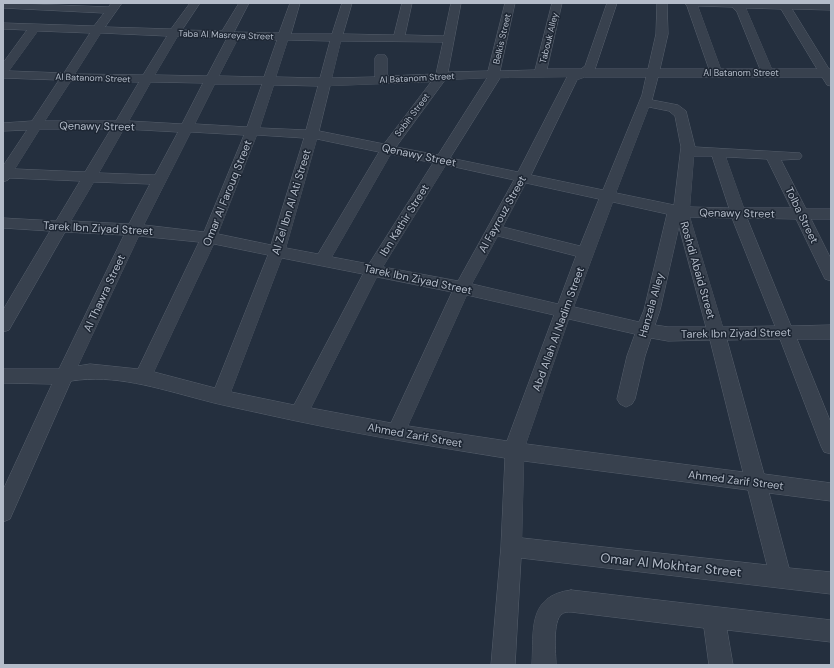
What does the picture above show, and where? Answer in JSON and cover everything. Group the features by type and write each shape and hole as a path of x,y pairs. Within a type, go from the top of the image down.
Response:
{"street":[{"path":"3,325 174,33 195,3"},
{"name":"Al Thawra Street","path":"3,512 65,375 134,230 212,80 244,3"},
{"name":"Omar Al Farouq Street","path":"144,377 209,238 252,130 295,3"},
{"name":"Al Zel Ibn Al Ati Street","path":"220,397 277,251 312,134 336,38 347,3"},
{"path":"399,38 407,3"},
{"name":"Sobih Street","path":"322,260 387,148 441,77 456,3"},
{"name":"Belkis Street","path":"495,74 510,3"},
{"name":"Tabouk Alley","path":"540,73 557,3"},
{"name":"Al Fayrouz Street","path":"396,432 462,288 522,178 572,78 591,67 612,3"},
{"name":"Abd Allah Al Nadim Street","path":"503,665 511,547 515,452 517,440 585,253 646,103 662,34 662,3"},
{"path":"716,73 690,3 784,4 831,7"},
{"path":"734,4 742,10 767,73"},
{"path":"784,4 829,76"},
{"path":"3,5 114,7"},
{"path":"4,175 98,29 114,7"},
{"name":"Taba Al Masreya Street","path":"3,26 284,37 449,40"},
{"path":"3,71 34,27"},
{"path":"381,58 381,80"},
{"name":"Al Batanom Street","path":"3,74 67,78 325,82 540,73 767,73 829,76"},
{"name":"Ibn Kathir Street","path":"298,414 373,270 495,74"},
{"name":"Roshdi Abaid Street","path":"646,103 673,108 680,112 688,151 679,211 717,334 781,577"},
{"name":"Qenawy Street","path":"3,127 37,125 120,125 312,134 387,148 679,211 831,214"},
{"path":"688,151 795,156"},
{"path":"717,152 738,213 831,446"},
{"name":"Tolba Street","path":"772,155 831,275"},
{"path":"4,175 159,180"},
{"name":"Hanzala Alley","path":"626,399 636,356 652,310 679,211"},
{"name":"Tarek Ibn Ziyad Street","path":"3,223 134,230 209,238 462,288 645,331 668,334 831,332"},
{"path":"493,230 585,253"},
{"name":"Ahmed Zarif Street","path":"3,376 42,377 90,371 144,377 220,397 298,414 515,452 831,492"},
{"name":"Omar Al Mokhtar Street","path":"511,547 831,583"},
{"path":"544,665 546,618 552,607 560,602 571,601 831,632"},
{"path":"714,618 721,665"}]}
